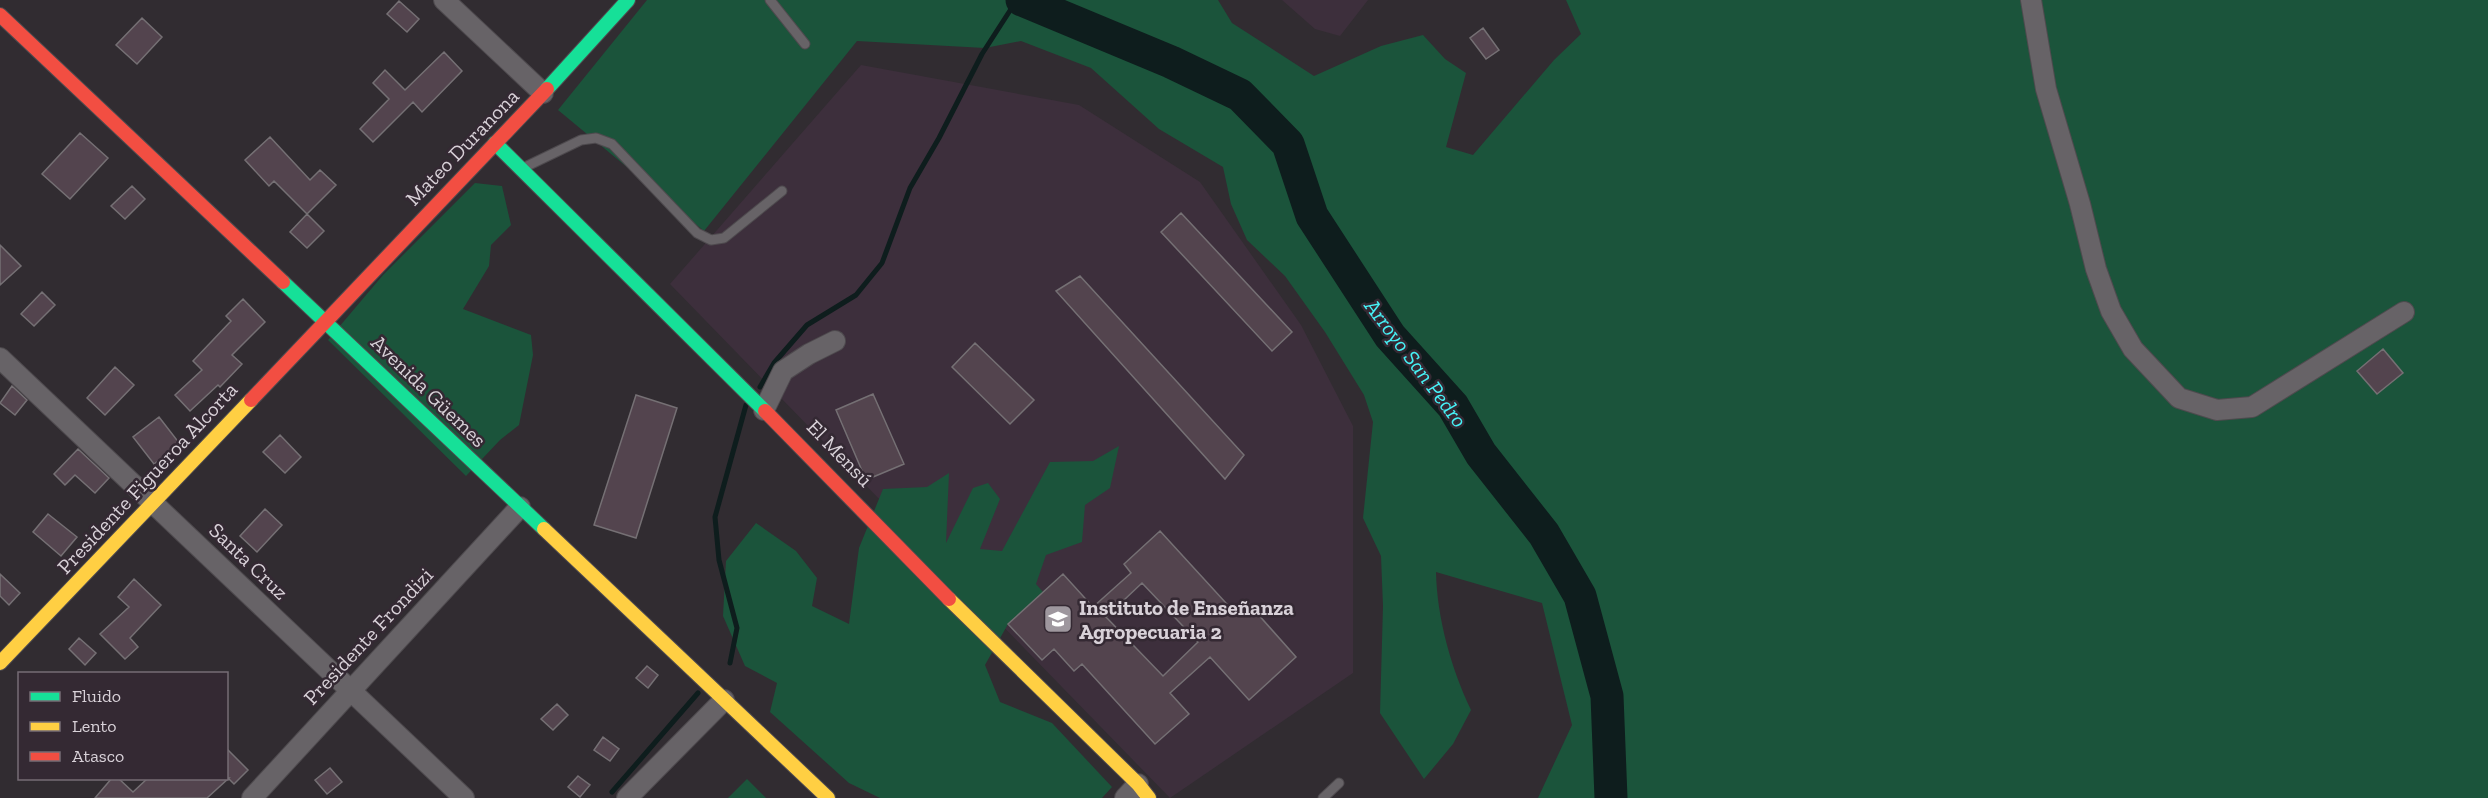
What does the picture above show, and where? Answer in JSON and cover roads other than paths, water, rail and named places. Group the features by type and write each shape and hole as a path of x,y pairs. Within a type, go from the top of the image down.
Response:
{"street":[{"path":"444,0 543,93"},
{"name":"Mateo Duranona","path":"324,321 543,93 628,0"},
{"path":"2031,0 2046,89 2080,204 2096,268 2111,310 2133,349 2179,398 2217,410 2252,407 2404,312"},
{"name":"Avenida Güemes","path":"0,15 828,798"},
{"name":"El Mensú","path":"495,143 764,410 1138,793"},
{"name":"Presidente Figueroa Alcorta","path":"0,663 324,321"},
{"path":"764,410 783,371 809,354 835,342"},
{"name":"Santa Cruz","path":"0,358 349,692 464,798"},
{"name":"Presidente Frondizi","path":"252,798 520,507"},
{"path":"627,798 724,700"}],"lane":[{"path":"770,0 805,44"},
{"path":"521,169 581,140 596,138 612,144 697,233 711,240 724,237 782,191"},
{"path":"1323,798 1339,783"}],"waterway":[{"path":"760,387 774,363 807,325 856,295 882,263 910,188 939,138 982,54 1011,9 1020,0"},
{"name":"Arroyo San Pedro","path":"1022,0 1171,62 1240,95 1288,144 1312,216 1390,336 1453,406 1481,454 1544,534 1580,596 1607,696 1611,798"},
{"path":"730,663 737,628 719,560 715,517 746,405"},
{"path":"612,792 698,693"}],"place":[{"name":"Instituto de Enseñanza Agropecuaria 2","path":"1058,619"}]}
